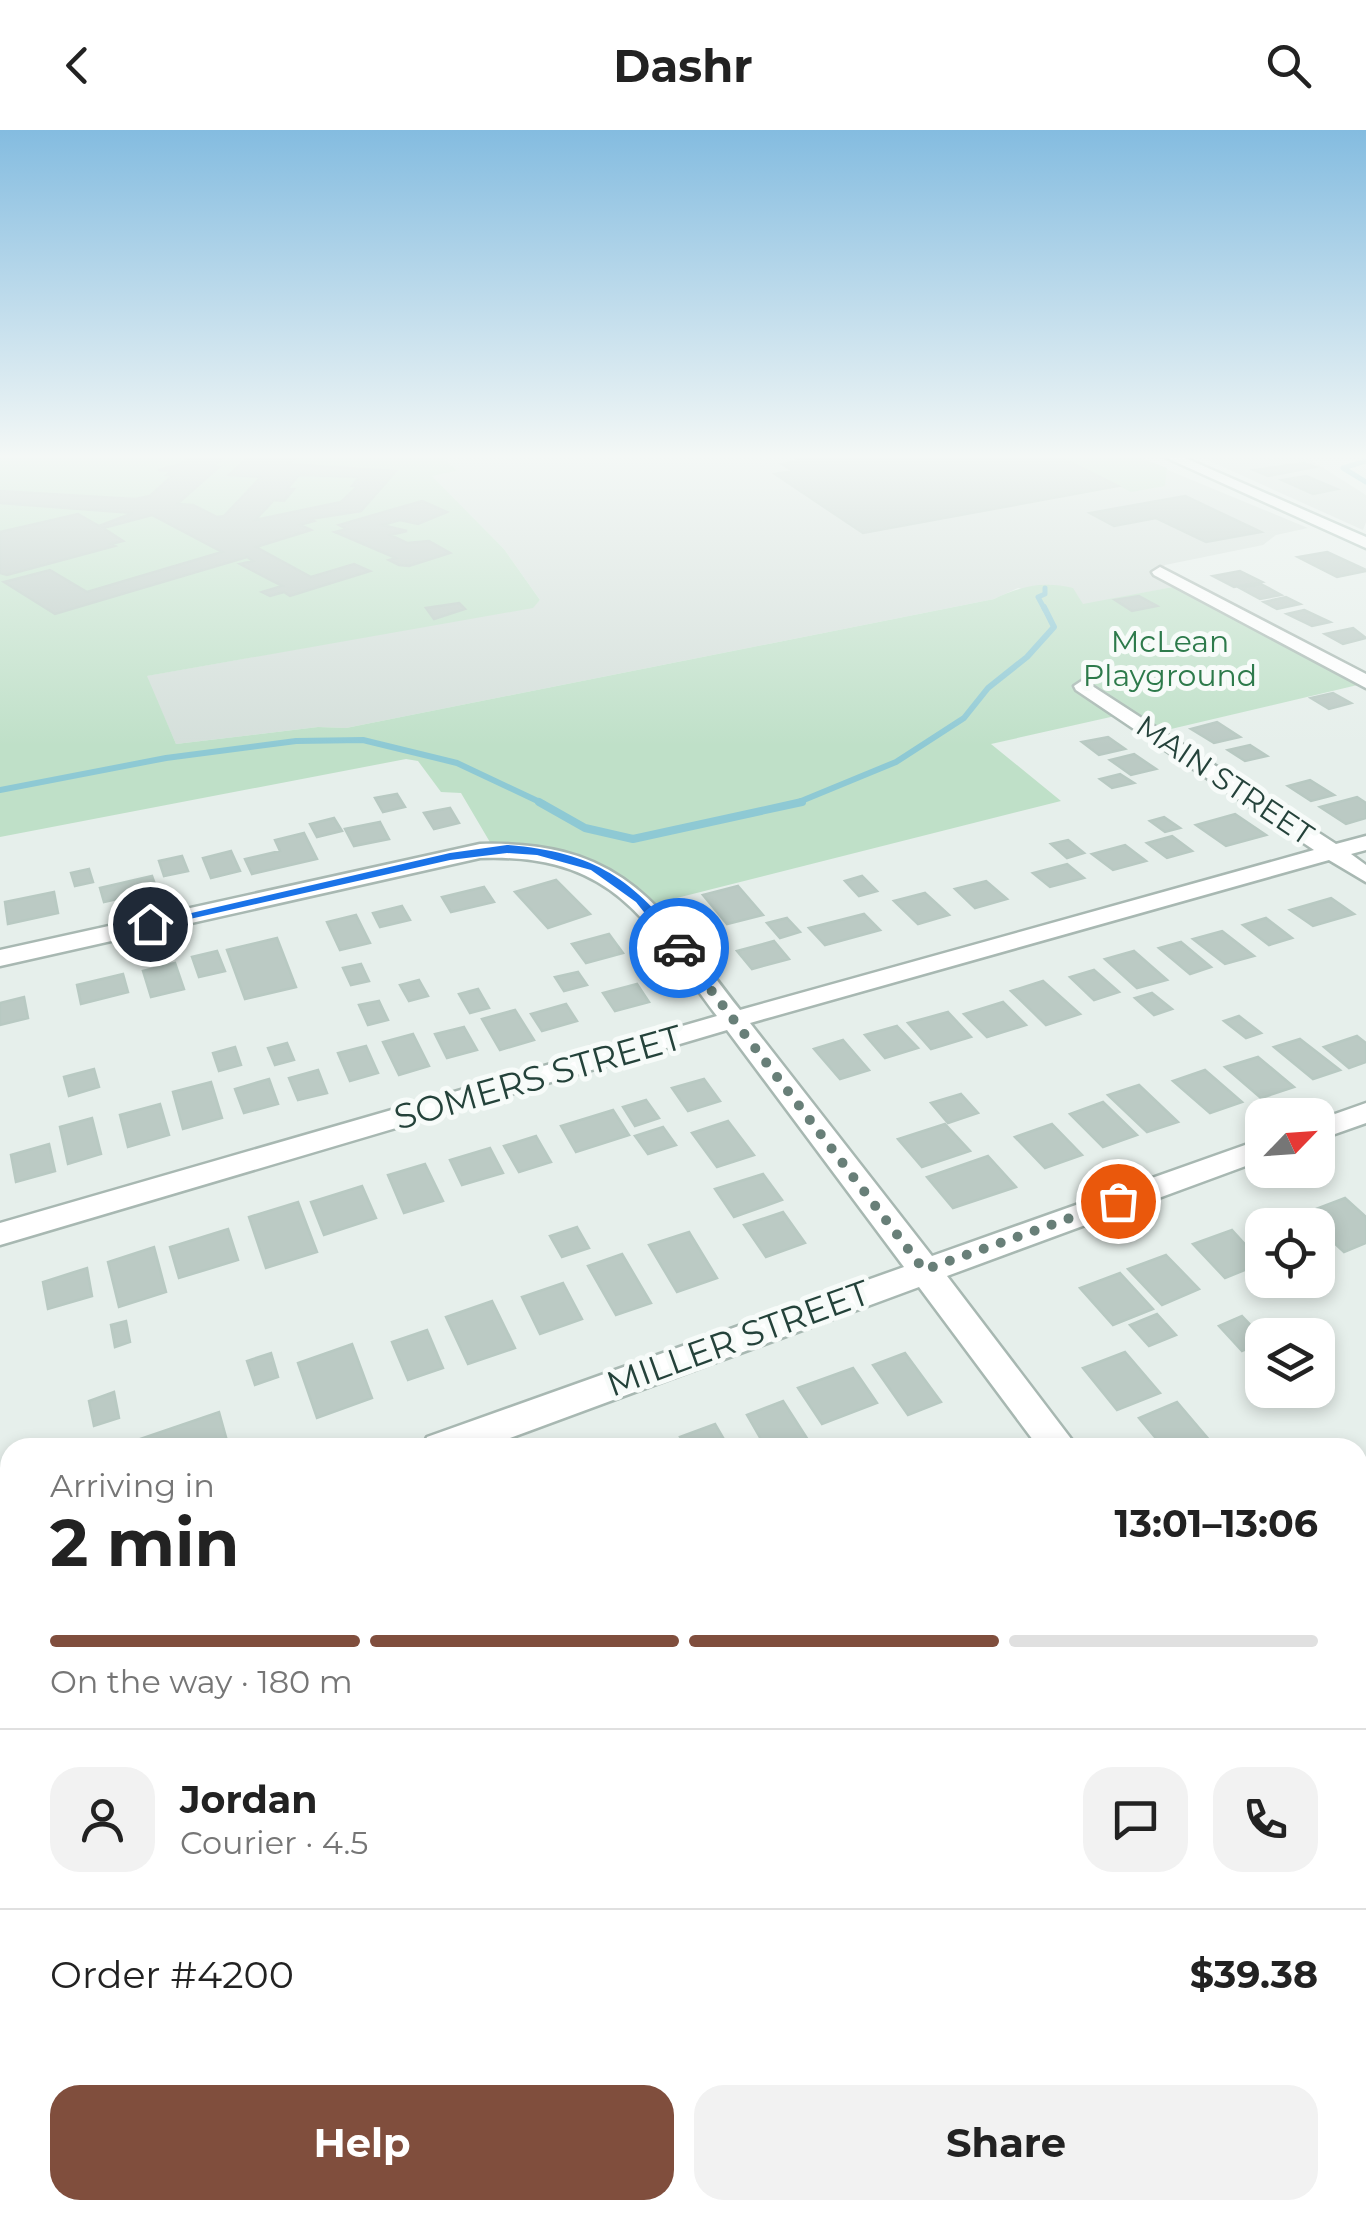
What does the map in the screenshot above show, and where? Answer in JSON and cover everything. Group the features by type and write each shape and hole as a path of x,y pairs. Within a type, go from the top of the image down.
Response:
{"street":[{"path":"1160,572 1366,682"},
{"name":"MAIN STREET","path":"1083,686 1366,875"},
{"name":"SOMERS STREET","path":"0,1234 734,1020 1366,844"},
{"path":"0,958 480,851 538,851 595,867 641,900 1052,1438"},
{"path":"1335,1124 1366,1112"},
{"name":"MILLER STREET","path":"467,1438 1245,1155"}],"shaded area":[{"path":"506,551 1231,551 1165,565 1159,571 1183,585 1083,605 1018,588 994,599 346,728 318,727 176,744 146,676 533,607 540,600"}],"green space":[{"name":"McLean Playground","path":"0,551 506,551 540,600 533,608 147,676 176,744 318,727 346,728 994,599 1042,585 1073,588 1083,604 1183,585 1366,683 1154,733 1124,714 991,744 1061,801 649,905 596,866 494,849 461,793 441,792 418,761 406,759 0,837"}],"building":[{"path":"0,551 95,551 7,575 0,573"},
{"path":"264,551 311,577 354,564 370,571 290,596 284,592 270,596 262,592 282,586 240,564 253,561 247,557 55,614 4,582 50,570 87,592 222,552"},
{"path":"381,551 450,553 409,566 389,560 396,558"},
{"path":"1327,552 1366,571 1337,577 1298,557"},
{"path":"1240,571 1262,582 1234,587 1213,576"},
{"path":"1261,584 1281,595 1260,599 1240,588"},
{"path":"1139,596 1157,606 1132,611 1115,600"},
{"path":"1286,597 1300,604 1277,609 1264,602"},
{"path":"459,603 465,609 434,619 426,608"},
{"path":"1304,610 1330,622 1312,626 1287,614"},
{"path":"1353,628 1366,638 1343,644 1325,634"},
{"path":"1333,693 1351,703 1329,709 1311,698"},
{"path":"1217,722 1240,737 1214,743 1191,729"},
{"path":"1108,737 1125,749 1099,755 1082,742"},
{"path":"1250,745 1267,756 1245,761 1228,750"},
{"path":"1134,754 1156,769 1131,775 1110,760"},
{"path":"1120,774 1134,783 1112,788 1100,779"},
{"path":"1310,780 1334,795 1311,801 1288,786"},
{"path":"397,794 405,807 383,812 375,798"},
{"path":"1357,797 1366,803 1366,818 1346,824 1320,807"},
{"path":"450,808 459,823 434,829 424,813"},
{"path":"1235,814 1266,835 1226,846 1196,825"},
{"path":"1164,817 1180,828 1165,832 1150,821"},
{"path":"334,818 342,831 317,837 310,824"},
{"path":"380,822 389,839 354,846 345,829"},
{"path":"304,833 317,859 252,874 245,859 280,851 275,840"},
{"path":"1172,836 1192,851 1167,858 1147,843"},
{"path":"1068,840 1084,853 1067,858 1051,844"},
{"path":"1125,845 1146,861 1113,870 1092,854"},
{"path":"231,851 240,871 211,878 203,858"},
{"path":"182,856 188,871 164,876 159,861"},
{"path":"1067,864 1084,878 1050,887 1033,873"},
{"path":"89,869 93,882 75,886 71,873"},
{"path":"152,876 157,890 104,902 100,888"},
{"path":"862,876 877,891 859,896 845,881"},
{"path":"556,880 590,914 548,928 515,892"},
{"path":"986,881 1007,899 975,908 955,889"},
{"path":"738,886 763,915 727,924 703,895"},
{"path":"484,887 494,902 451,912 442,897"},
{"path":"54,892 58,913 8,924 5,902"},
{"path":"925,893 949,915 918,924 894,901"},
{"path":"1331,898 1354,914 1313,926 1290,910"},
{"path":"402,906 410,920 380,927 373,913"},
{"path":"864,914 880,930 825,945 809,928"},
{"path":"356,915 370,943 340,950 327,922"},
{"path":"787,918 800,932 780,938 767,923"},
{"path":"1266,918 1292,938 1269,945 1243,925"},
{"path":"1222,931 1254,956 1225,964 1193,939"},
{"path":"609,934 623,953 586,963 572,944"},
{"path":"277,938 296,987 245,999 227,950"},
{"path":"774,941 789,959 752,969 737,951"},
{"path":"1181,942 1211,967 1190,974 1159,948"},
{"path":"217,951 225,971 199,977 192,957"},
{"path":"1134,951 1167,980 1137,988 1105,959"},
{"path":"175,963 184,989 151,997 143,971"},
{"path":"361,964 369,981 351,985 343,968"},
{"path":"1094,970 1119,992 1094,1000 1070,977"},
{"path":"578,972 587,985 564,991 555,977"},
{"path":"123,974 128,992 81,1004 77,985"},
{"path":"419,980 428,996 409,1001 400,985"},
{"path":"1043,981 1080,1014 1046,1025 1011,991"},
{"path":"637,984 649,1002 615,1011 603,993"},
{"path":"478,989 489,1008 470,1013 459,994"},
{"path":"1152,993 1172,1009 1154,1015 1135,998"},
{"path":"24,997 28,1018 0,1025 0,1003"},
{"path":"379,1001 388,1020 368,1025 359,1005"},
{"path":"1003,1002 1026,1025 987,1037 964,1014"},
{"path":"566,1004 577,1021 542,1031 531,1014"},
{"path":"515,1010 534,1040 500,1050 482,1019"},
{"path":"948,1012 971,1037 931,1049 908,1023"},
{"path":"1239,1016 1261,1033 1246,1038 1224,1021"},
{"path":"897,1026 918,1048 885,1058 865,1035"},
{"path":"464,1027 477,1050 447,1058 435,1034"},
{"path":"413,1034 429,1066 399,1075 383,1042"},
{"path":"1357,1036 1366,1043 1366,1062 1349,1068 1324,1047"},
{"path":"1300,1039 1340,1070 1313,1079 1274,1047"},
{"path":"843,1040 869,1070 840,1079 814,1049"},
{"path":"287,1043 294,1060 275,1065 268,1048"},
{"path":"366,1046 378,1073 350,1081 338,1053"},
{"path":"235,1047 241,1065 219,1071 213,1053"},
{"path":"1258,1057 1294,1087 1261,1098 1225,1067"},
{"path":"94,1069 99,1087 69,1096 64,1077"},
{"path":"318,1070 327,1093 298,1100 289,1078"},
{"path":"1205,1070 1242,1102 1210,1113 1173,1081"},
{"path":"269,1079 278,1104 244,1113 235,1089"},
{"path":"704,1079 720,1101 688,1111 672,1088"},
{"path":"211,1082 222,1118 183,1129 173,1092"},
{"path":"1139,1085 1178,1122 1147,1132 1108,1095"},
{"path":"961,1094 978,1113 948,1123 931,1103"},
{"path":"646,1100 659,1118 635,1126 623,1107"},
{"path":"1103,1102 1137,1135 1103,1147 1070,1114"},
{"path":"160,1104 169,1135 128,1147 120,1115"},
{"path":"613,1110 629,1135 576,1152 561,1126"},
{"path":"92,1118 101,1154 68,1164 60,1127"},
{"path":"728,1121 754,1155 717,1167 692,1133"},
{"path":"945,1124 970,1151 922,1167 898,1139"},
{"path":"1052,1124 1082,1155 1045,1168 1015,1137"},
{"path":"663,1127 676,1145 648,1154 635,1136"},
{"path":"536,1136 551,1162 519,1172 504,1146"},
{"path":"49,1144 55,1171 16,1182 11,1155"},
{"path":"490,1148 503,1173 462,1185 450,1160"},
{"path":"988,1156 1016,1187 953,1208 927,1177"},
{"path":"425,1164 443,1201 404,1213 388,1175"},
{"path":"763,1174 782,1200 734,1217 715,1189"},
{"path":"362,1186 376,1218 324,1235 311,1202"},
{"path":"1345,1198 1366,1217 1366,1243 1344,1252 1335,1244 1335,1208 1319,1208"},
{"path":"298,1202 317,1252 266,1268 249,1217"},
{"path":"783,1212 805,1243 766,1257 744,1225"},
{"path":"577,1227 589,1248 562,1257 550,1236"},
{"path":"228,1229 238,1260 179,1278 170,1247"},
{"path":"1232,1230 1245,1244 1245,1270 1225,1278 1193,1244"},
{"path":"689,1232 717,1278 677,1292 649,1245"},
{"path":"154,1247 166,1292 119,1307 108,1262"},
{"path":"622,1254 651,1303 616,1315 588,1266"},
{"path":"1166,1255 1199,1289 1162,1305 1128,1269"},
{"path":"87,1268 92,1296 48,1309 43,1282"},
{"path":"1120,1273 1153,1309 1113,1325 1080,1288"},
{"path":"563,1283 582,1319 540,1334 522,1297"},
{"path":"492,1301 515,1348 468,1364 446,1317"},
{"path":"1157,1314 1176,1335 1149,1346 1130,1325"},
{"path":"1242,1316 1245,1350 1242,1351 1219,1326"},
{"path":"126,1321 130,1342 115,1347 111,1325"},
{"path":"427,1330 443,1368 408,1380 392,1342"},
{"path":"352,1344 372,1398 317,1418 298,1363"},
{"path":"1125,1352 1160,1393 1117,1410 1083,1368"},
{"path":"271,1353 278,1377 255,1385 247,1361"},
{"path":"905,1353 941,1402 908,1415 873,1365"},
{"path":"853,1368 877,1403 822,1424 798,1388"},
{"path":"114,1392 119,1418 94,1426 89,1401"},
{"path":"783,1401 807,1438 760,1438 747,1415"},
{"path":"1177,1402 1208,1438 1156,1438 1139,1418"},
{"path":"219,1412 226,1438 143,1438"},
{"path":"715,1424 723,1438 681,1438"}],"waterway":[{"path":"1045,588 1045,594 1038,597 1045,610"},
{"path":"795,803 896,762 964,718 988,688 1027,657 1054,627 1044,607"},
{"path":"0,790 166,758 296,741 363,740 457,763 544,804"},
{"path":"539,802 585,828 633,839 795,803"},
{"path":"795,803 802,802"}],"way so far":[{"path":"679,948 924,1270 1118,1201"}],"route":[{"path":"150,924 450,856 507,849 538,851 595,867 641,900 679,948"}]}
